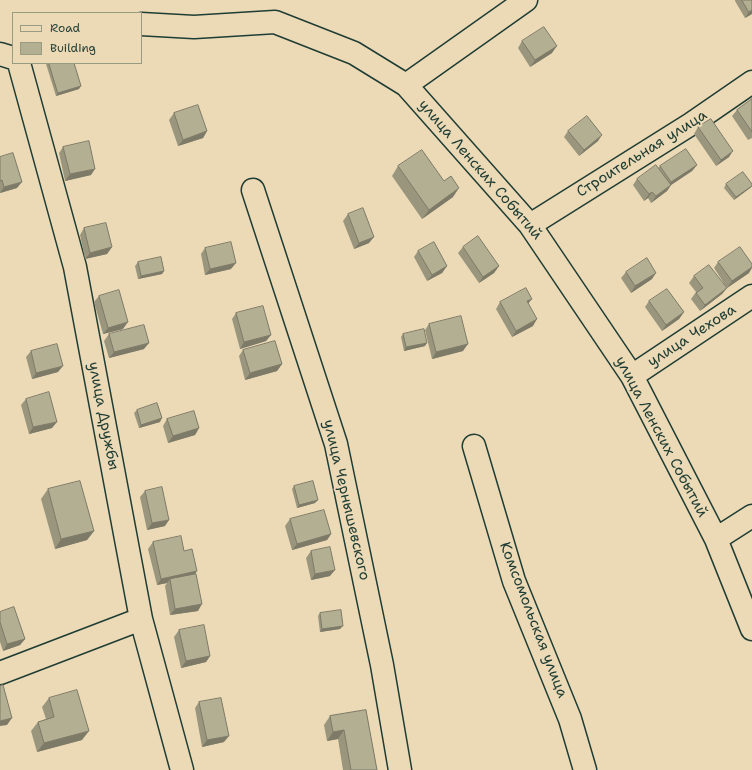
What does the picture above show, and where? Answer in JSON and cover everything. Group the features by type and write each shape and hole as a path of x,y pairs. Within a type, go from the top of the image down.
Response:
{"street":[{"path":"406,85 526,0"},
{"name":"улица Ленских Событий","path":"142,24 194,27 275,22 354,53 406,85 530,225 632,376 716,539 752,629"},
{"path":"0,54 12,58"},
{"name":"улица Дружбы","path":"19,64 75,267 141,619 182,770"},
{"name":"Строительная улица","path":"530,225 691,124 752,82"},
{"name":"улица Чернышевского","path":"253,190 336,444 382,665 400,770"},
{"name":"улица Чехова","path":"632,376 752,296"},
{"name":"Комсомольская улица","path":"474,446 514,581 570,719 585,770"},
{"path":"716,539 752,516"},
{"path":"0,673 141,619"}],"building":[{"path":"742,0 752,0 752,10 749,12"},
{"path":"544,27 557,46 535,60 522,41"},
{"path":"49,64 74,64 81,86 58,93"},
{"path":"752,99 752,132 737,110"},
{"path":"198,105 207,131 183,140 174,113"},
{"path":"587,116 602,135 584,150 568,131"},
{"path":"711,119 733,151 721,160 698,127"},
{"path":"89,141 95,169 70,174 63,147"},
{"path":"686,149 697,165 671,182 660,166"},
{"path":"422,150 444,181 451,176 459,188 429,210 398,166"},
{"path":"13,153 22,182 4,187 2,180 0,181 0,157"},
{"path":"656,165 671,185 656,196 652,192 649,194 637,179"},
{"path":"743,172 752,186 736,197 726,184"},
{"path":"363,208 374,237 359,243 348,214"},
{"path":"106,223 112,247 90,253 84,228"},
{"path":"478,236 499,266 483,277 463,247"},
{"path":"231,242 236,263 210,269 205,248"},
{"path":"434,242 447,266 432,275 418,251"},
{"path":"740,247 752,264 752,267 732,281 718,262"},
{"path":"161,257 164,271 141,276 138,262"},
{"path":"647,258 656,273 635,286 626,272"},
{"path":"709,265 727,288 705,305 696,293 703,288 694,276"},
{"path":"526,288 532,299 527,301 537,319 516,331 500,302"},
{"path":"667,289 684,312 666,325 649,301"},
{"path":"119,290 128,322 108,328 99,296"},
{"path":"263,306 271,335 244,342 236,313"},
{"path":"461,316 468,344 436,352 429,324"},
{"path":"144,325 149,343 114,352 109,334"},
{"path":"424,329 427,343 406,347 403,334"},
{"path":"275,341 282,364 250,373 243,350"},
{"path":"57,344 63,366 36,373 31,351"},
{"path":"49,392 57,422 33,427 26,399"},
{"path":"157,403 162,418 141,425 137,410"},
{"path":"194,411 199,428 173,436 167,419"},
{"path":"80,481 94,531 61,539 48,489"},
{"path":"313,481 318,500 299,505 294,486"},
{"path":"162,487 169,520 152,523 145,491"},
{"path":"324,510 331,534 297,544 290,519"},
{"path":"181,536 184,551 192,549 197,571 161,579 153,542"},
{"path":"330,547 335,570 315,574 311,551"},
{"path":"196,574 202,604 175,609 170,579"},
{"path":"14,607 25,639 7,644 0,622 0,612"},
{"path":"341,610 343,626 322,629 320,613"},
{"path":"204,625 210,656 186,661 179,630"},
{"path":"3,685 12,718 0,721 0,686"},
{"path":"77,690 89,731 44,743 38,722 54,717 49,698"},
{"path":"221,698 229,736 207,740 199,702"},
{"path":"366,710 377,770 351,770 344,730 333,732 330,716"}]}
